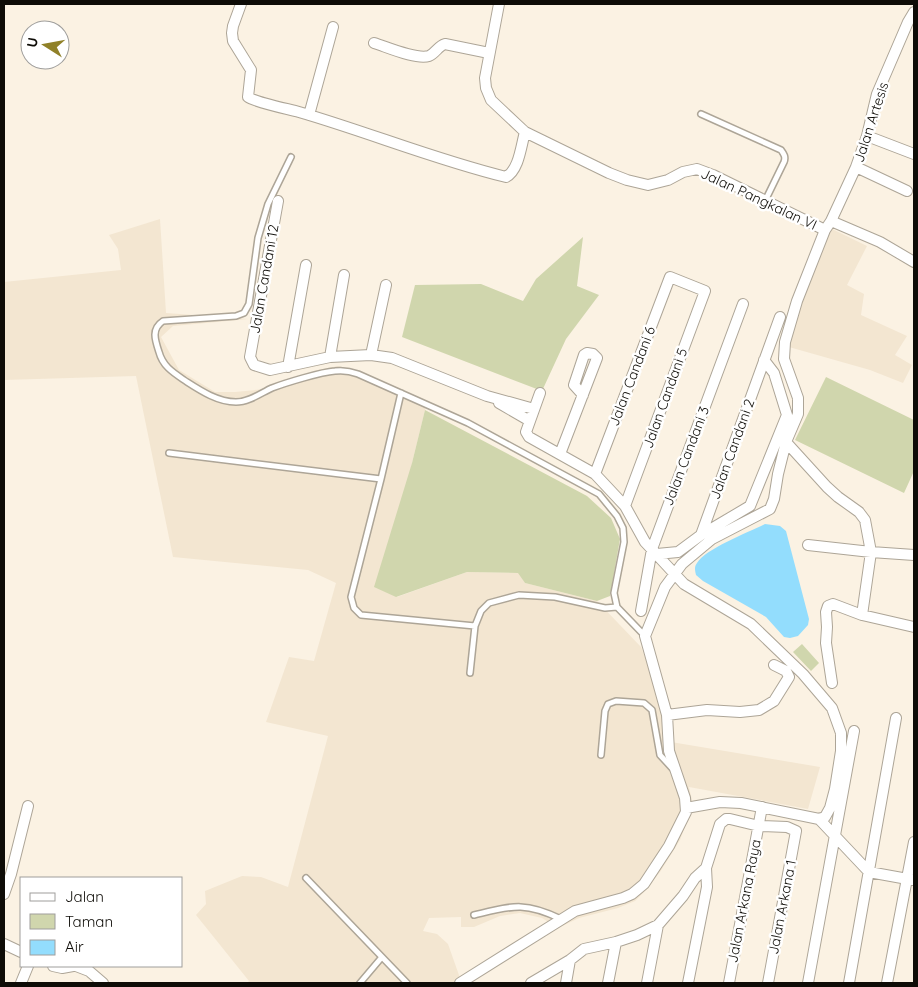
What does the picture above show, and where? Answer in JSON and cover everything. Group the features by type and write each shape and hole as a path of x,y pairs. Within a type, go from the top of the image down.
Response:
{"street":[{"path":"241,4 232,33 233,41 251,70 248,96 252,100 274,104 506,177 514,169 524,132"},
{"name":"Jalan Pangkalan VI","path":"498,4 485,78 491,100 524,132 609,173 648,185 697,169 713,175 824,230 797,301 785,342 784,359 787,372 798,398 798,414 786,442 770,509 712,539 682,564 665,587 645,636"},
{"name":"Jalan Artesis","path":"824,230 831,221 856,167 868,136 877,94 914,12"},
{"path":"309,115 333,27"},
{"path":"374,42 421,57 431,55 440,45 445,44 490,53"},
{"path":"868,136 914,154"},
{"path":"856,167 907,191"},
{"name":"Jalan Candani 12","path":"278,201 250,357 254,365 270,370 288,367"},
{"path":"831,221 880,242 914,262"},
{"path":"306,265 288,367 330,357 371,355 392,358 487,396 534,409"},
{"path":"330,357 344,275"},
{"name":"Jalan Candani 6","path":"595,474 670,277 705,290"},
{"path":"371,355 386,285"},
{"name":"Jalan Candani 5","path":"625,506 705,290"},
{"name":"Jalan Candani 3","path":"640,611 654,552 743,304"},
{"name":"Jalan Candani 2","path":"701,534 780,317"},
{"path":"654,552 678,552 701,534 750,506 787,415 774,372 764,360"},
{"path":"540,393 528,427 529,437 595,474 625,506 645,542 673,574 684,584 751,624 803,674 832,708 841,733 841,751 830,808 825,817 819,819 741,803 720,802 686,808"},
{"path":"560,454 583,395"},
{"path":"487,396 528,427"},
{"path":"786,442 827,488 859,512 865,520 871,552 862,615"},
{"path":"808,545 914,555"},
{"path":"832,683 826,643 828,627 826,612 828,606 832,604 862,615 914,627"},
{"path":"460,983 575,911 632,894 644,884 669,846 686,812 686,798 669,751 668,715 645,636"},
{"path":"668,715 707,710 740,712 759,710 774,701 789,677 786,671 774,665"},
{"path":"849,983 896,718"},
{"path":"808,983 854,731"},
{"path":"4,894 28,806"},
{"name":"Jalan Arkana Raya","path":"729,983 762,807"},
{"path":"688,983 707,887 706,868 722,821 726,819 759,822"},
{"path":"819,819 869,872 911,880"},
{"name":"Jalan Arkana 1","path":"759,822 787,827 796,831 768,983"},
{"path":"887,983 911,880 914,842"},
{"path":"531,983 570,960 584,949 616,942 658,925 683,896 694,878 706,868"},
{"path":"647,983 658,925"},
{"path":"608,983 616,942"},
{"path":"4,944 20,952"},
{"path":"566,983 570,960"},
{"path":"21,983 28,967"},
{"path":"77,967 89,971 103,983"}],"lane":[{"path":"701,114 781,150 784,154 784,162 766,201"},
{"path":"291,157 268,204 258,238 249,304 244,313 236,316 163,321 156,328 154,334 164,364 171,371 206,394 236,402 248,400 275,387 334,371 347,371 358,374 468,423 599,494 617,516 623,528 624,542 614,593 617,607 645,636"},
{"path":"401,394 351,597 354,608 361,615 475,626"},
{"path":"169,452 381,479"},
{"path":"470,673 475,626 481,611 489,603 519,595 555,597 605,608 617,607"},
{"path":"601,755 605,711 608,704 616,701 644,703 652,710 660,755 679,776"},
{"path":"306,878 407,983"},
{"path":"474,915 501,908 522,906 534,908 561,919"},
{"path":"360,983 382,957"}],"shaded area":[{"path":"160,219 166,313 249,319 173,326 161,337 179,370 215,392 235,392 265,389 318,370 338,366 358,371 427,402 412,463 397,597 467,572 519,573 525,583 597,601 641,647 658,691 665,741 820,767 808,809 689,787 693,805 680,840 660,872 635,901 618,908 579,918 558,928 542,918 520,913 500,916 474,927 461,927 461,917 429,918 423,931 437,934 448,944 460,978 459,983 247,983 249,981 196,915 206,904 205,891 242,876 261,877 288,887 328,736 266,722 289,657 314,661 336,583 308,570 173,557 136,376 4,380 4,282 121,270 118,249 109,235"},
{"path":"830,228 867,246 847,285 864,294 861,315 907,336 895,355 912,365 903,383 870,370 789,347 809,268"}],"green space":[{"path":"583,237 577,286 599,295 566,339 542,391 402,337 415,285 481,284 523,301 536,279"},
{"path":"826,377 914,420 914,471 904,493 795,440"},
{"path":"425,410 587,496 611,518 620,539 610,596 597,601 525,583 518,573 467,572 396,597 374,587 412,463"},
{"path":"802,644 819,663 811,671 793,652"}],"water":[{"path":"765,524 780,526 786,531 809,619 808,625 798,636 784,637 766,617 703,581 696,575 696,564 709,552"}]}
